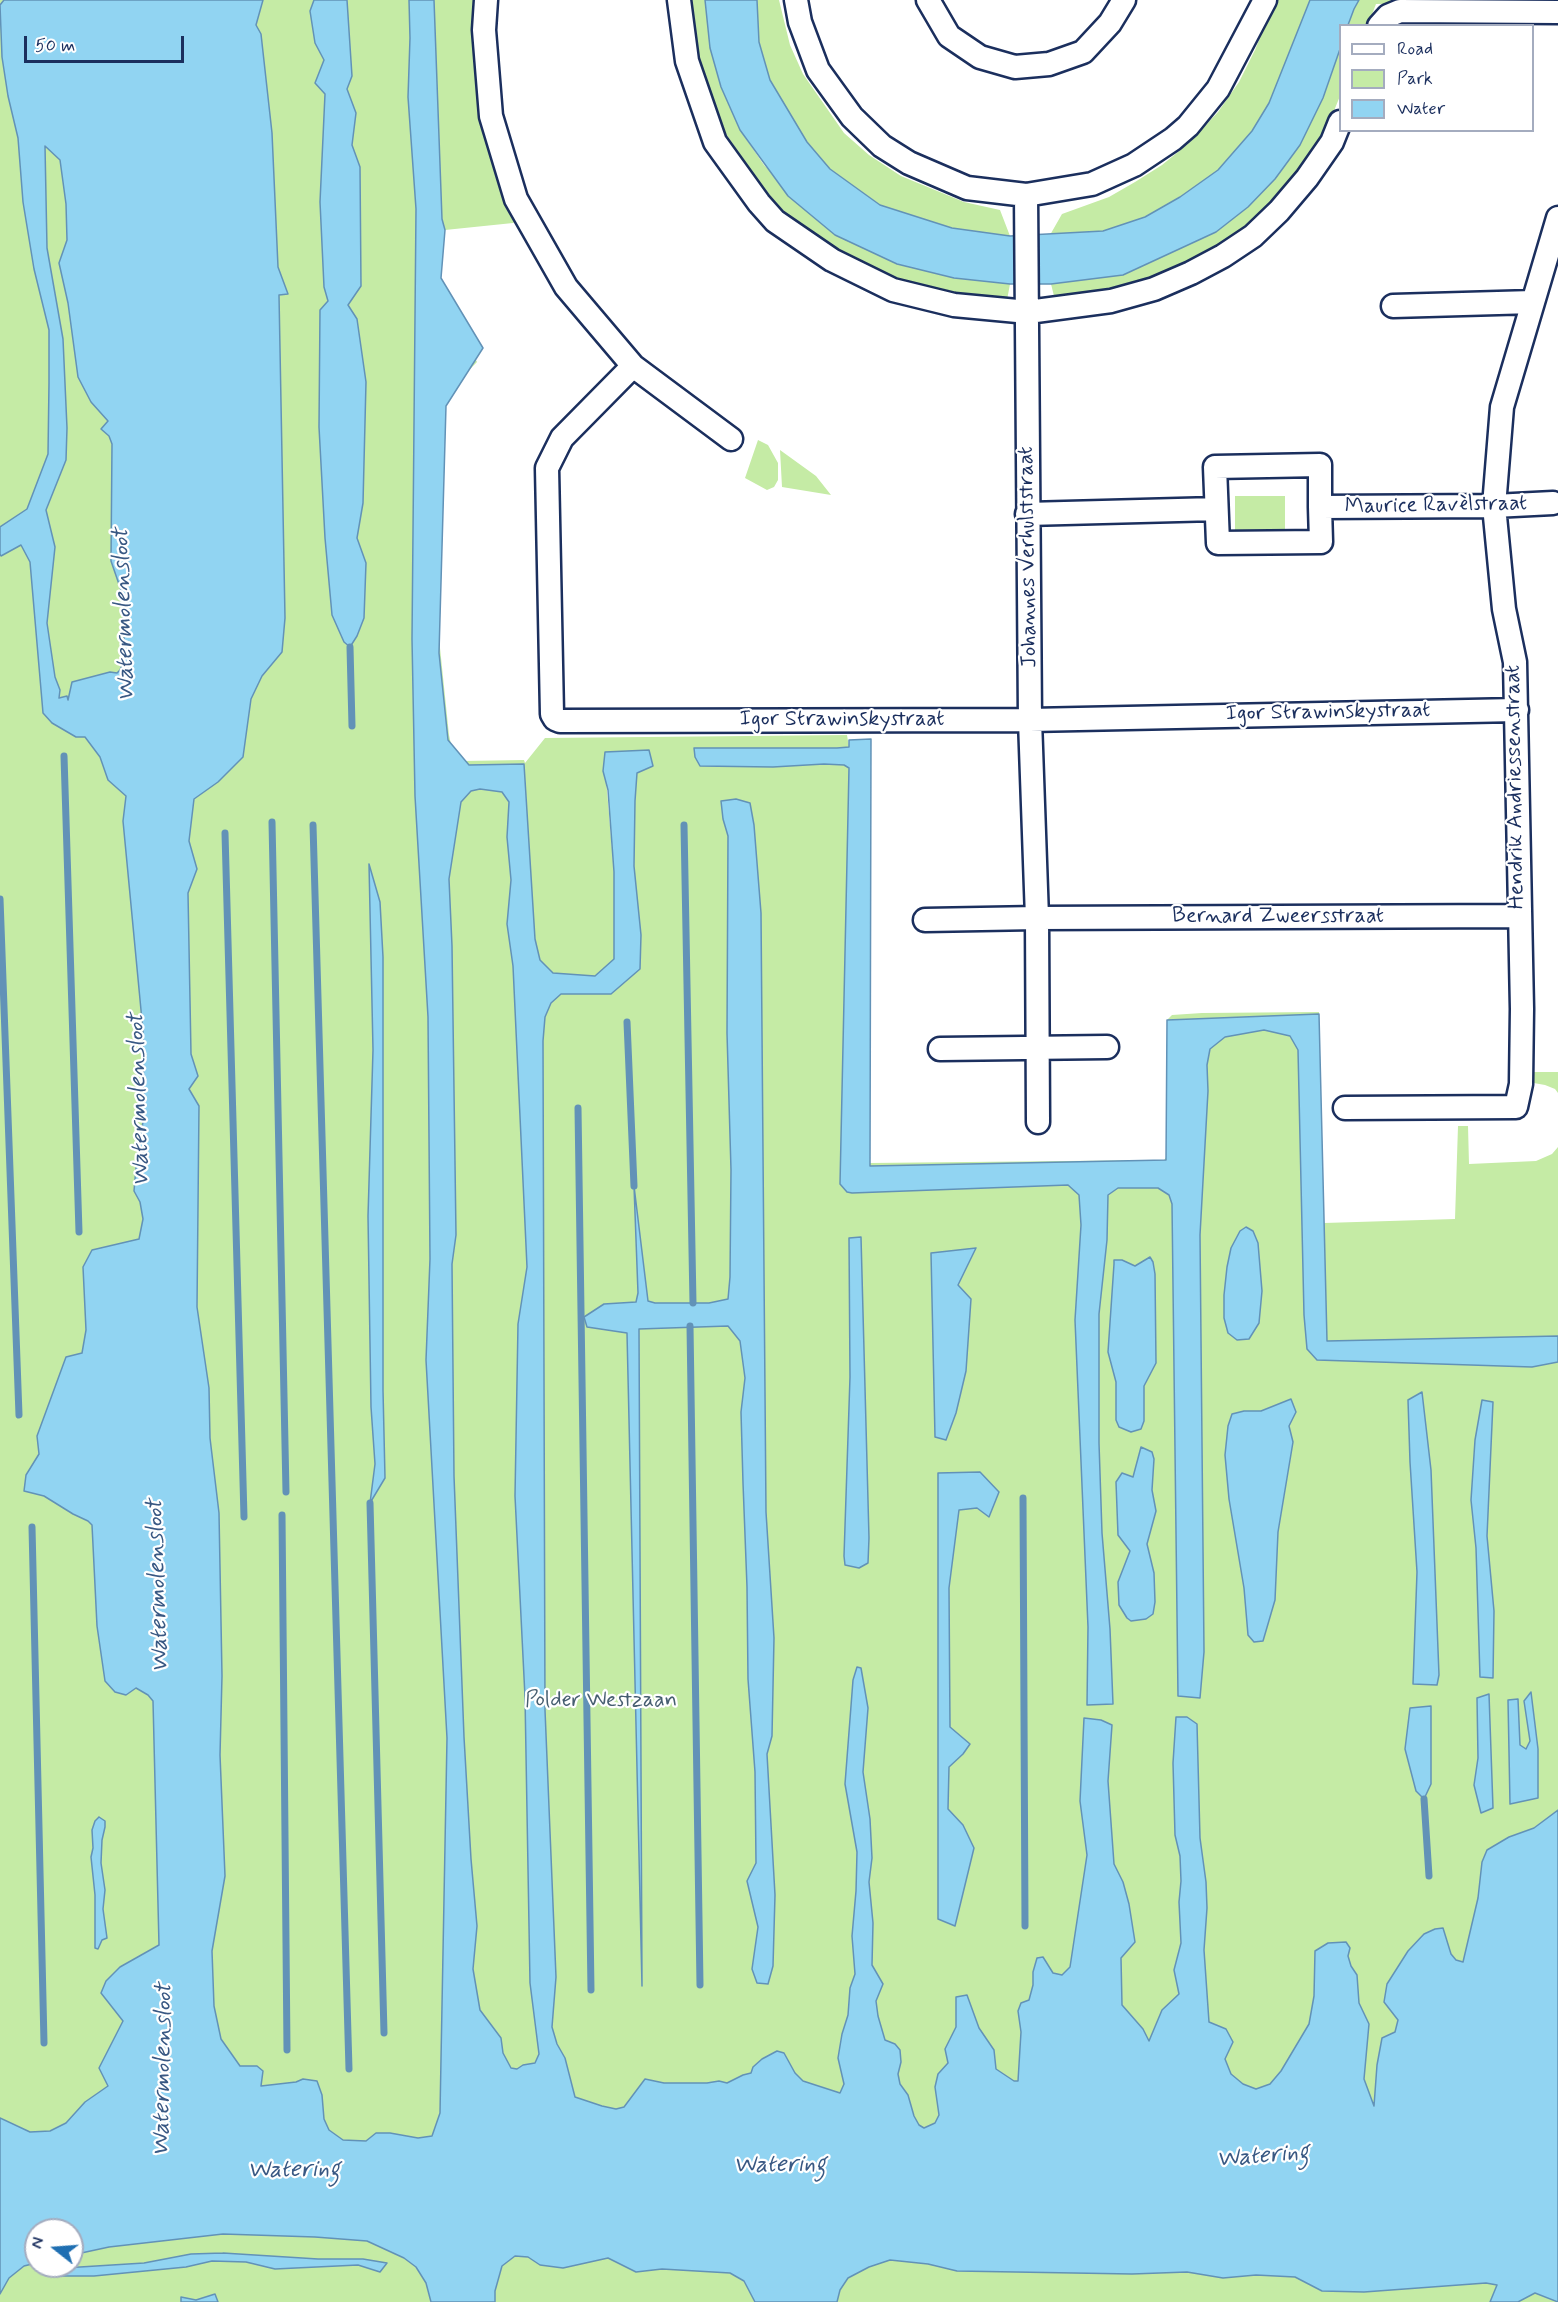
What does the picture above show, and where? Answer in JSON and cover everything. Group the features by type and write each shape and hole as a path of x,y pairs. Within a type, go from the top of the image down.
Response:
{"street":[{"path":"486,0 484,30 490,116 516,199 566,287 633,366 731,439"},
{"path":"679,0 687,61 715,142 759,203 775,221 832,261 893,290 954,305 1111,301 1154,289 1191,273 1223,256 1253,236 1279,211 1307,178 1332,142 1339,126"},
{"path":"796,0 800,22 818,70 852,117 882,146 909,163 968,188 1026,195 1092,184 1153,154 1188,126 1210,99 1232,65 1265,0"},
{"path":"928,0 949,36 980,57 1015,66 1049,64 1083,52 1110,23 1124,0"},
{"path":"1232,65 1247,0"},
{"path":"1381,24 1388,16 1400,11 1558,12"},
{"name":"Johannes Verhulststraat","path":"1026,195 1030,720 1037,918 1038,1122"},
{"name":"Hendrik Andriessenstraat","path":"1345,1108 1516,1107 1521,1084 1522,1009 1517,710 1515,662 1504,609 1494,506 1502,407 1558,218"},
{"path":"1393,306 1533,302"},
{"name":"Igor Strawinskystraat","path":"633,366 562,438 547,468 552,714 560,721 1030,720 1517,710"},
{"name":"Maurice Ravèlstraat","path":"1320,465 1320,507 1321,542 1218,543 1215,467 1320,465"},
{"name":"Maurice Ravèlstraat","path":"1320,507 1494,506 1553,503"},
{"path":"1028,514 1216,509"},
{"name":"Bernard Zweersstraat","path":"1037,918 1519,916"},
{"path":"925,920 1037,918"},
{"path":"940,1049 1107,1047"}],"green space":[{"name":"Polder Westzaan","path":"0,0 474,0 475,65 481,111 520,219 513,223 445,230 442,219 433,276 477,362 436,404 440,648 452,749 463,761 524,760 525,763 545,738 847,735 849,747 867,751 866,1159 870,1163 1164,1160 1169,1154 1168,1019 1172,1015 1202,1013 1319,1012 1321,1218 1324,1218 1324,1223 1455,1219 1458,1126 1468,1126 1469,1164 1536,1161 1552,1154 1558,1147 1558,2302 0,2302","holes":["606,779 616,790 619,959 598,975 614,959 614,872"]},
{"path":"689,0 705,0 710,48 721,87 740,130 764,165 815,218 835,235 897,264 954,278 1010,284 1007,300 983,300 896,282 825,243 794,222 771,197 746,163 726,134 712,105 700,76"},
{"path":"757,0 779,0 790,45 803,74 844,133 869,155 901,176 964,202 1000,210 1010,236 952,228 880,205 830,169 807,142 770,80 759,42"},
{"path":"1275,0 1310,0 1269,103 1252,131 1218,170 1180,197 1145,217 1103,231 1050,235 1062,214 1109,197 1162,165 1189,143 1218,112 1239,82"},
{"path":"1359,0 1540,0 1539,2 1376,4 1368,24 1349,24"},
{"path":"1339,52 1339,98 1327,128 1300,172 1274,204 1237,236 1185,267 1130,288 1055,300 1051,284 1123,275 1216,232 1248,207 1275,179 1323,98"},
{"path":"758,440 768,445 778,463 778,480 774,487 767,490 745,478"},
{"path":"780,450 816,476 831,495 782,487"},
{"path":"1235,496 1285,496 1285,529 1235,530"},
{"path":"1528,1072 1558,1072 1558,1093 1555,1089 1545,1085 1528,1082"}],"water":[{"path":"4,0 263,0 256,25 261,34 272,133 278,267 288,294 279,295 285,618 282,652 262,676 251,699 243,757 218,782 194,799 189,841 197,869 188,893 191,1054 198,1076 189,1089 199,1106 197,1307 209,1388 210,1438 219,1513 222,1676 220,1755 225,1876 212,1951 214,2006 221,2039 240,2066 257,2066 263,2071 261,2086 296,2082 303,2079 317,2081 322,2095 324,2119 329,2130 343,2140 366,2141 376,2133 418,2138 432,2136 440,2113 447,1738 426,1360 430,1259 428,1017 415,796 412,639 416,209 408,97 409,0 434,0 442,219 445,230 441,278 483,348 446,406 439,653 448,740 469,765 524,764 535,939 540,960 553,973 595,976 614,959 614,872 608,790 603,771 605,752 649,750 653,766 637,773 635,801 634,866 641,935 640,969 611,994 561,994 551,1003 545,1017 543,1041 545,1710 556,1977 552,2027 557,2044 565,2058 575,2097 616,2109 624,2107 645,2079 664,2083 719,2081 727,2083 751,2073 753,2067 762,2059 777,2051 784,2053 795,2073 803,2081 840,2093 844,2084 838,2058 848,2015 850,1988 855,1974 852,1936 857,1852 845,1784 853,1680 857,1667 861,1668 868,1708 863,1772 870,1819 872,1858 869,1882 873,1923 872,1965 883,1984 876,2001 878,2016 885,2040 895,2044 900,2050 901,2062 898,2074 900,2084 908,2095 919,2125 924,2128 935,2123 939,2115 935,2087 938,2074 948,2063 945,2049 956,2027 956,1997 967,1995 979,2028 994,2050 996,2069 1014,2081 1018,2081 1021,2032 1018,2011 1021,2003 1029,2000 1037,1958 1043,1957 1053,1973 1062,1975 1070,1967 1087,1855 1080,1801 1084,1718 1101,1720 1112,1725 1108,1781 1114,1864 1123,1882 1129,1904 1135,1942 1121,1958 1122,2005 1143,2029 1149,2041 1162,2010 1179,1994 1174,1970 1181,1943 1179,1902 1181,1881 1180,1856 1175,1835 1173,1763 1176,1717 1187,1717 1197,1724 1200,1838 1206,1882 1204,1950 1209,2022 1226,2029 1233,2042 1225,2059 1231,2074 1243,2084 1256,2089 1270,2084 1281,2071 1309,2024 1314,1996 1315,1951 1328,1943 1346,1942 1350,1948 1348,1956 1351,1966 1357,1975 1359,2003 1369,2024 1364,2079 1374,2106 1377,2065 1382,2038 1395,2032 1398,2020 1384,2002 1387,1984 1408,1951 1424,1934 1435,1929 1443,1928 1451,1954 1456,1960 1463,1962 1478,1898 1482,1862 1487,1850 1509,1837 1534,1828 1558,1810 1558,2302 1535,2293 1518,2302 1490,2302 1497,2285 1486,2283 1364,2292 1322,2291 1295,2277 1256,2275 1223,2278 1187,2272 1132,2274 957,2271 928,2264 890,2260 869,2267 848,2278 840,2290 837,2302 755,2302 744,2281 730,2273 662,2269 636,2272 608,2258 563,2268 540,2265 528,2257 515,2256 502,2266 495,2291 495,2302 431,2302 426,2283 416,2267 404,2258 367,2241 223,2234 109,2247 84,2252 84,2218 24,2218 24,2266 9,2278 0,2294 0,2118 30,2132 50,2131 66,2123 85,2102 108,2086 99,2068 123,2021 101,1993 106,1981 120,1967 159,1945 153,1701 136,1688 126,1695 115,1692 105,1681 97,1626 92,1525 44,1496 24,1491 26,1475 39,1454 37,1436 66,1357 82,1353 86,1330 83,1267 92,1250 139,1239 143,1219 140,1202 134,1191 144,1116 143,1031 123,821 126,796 108,780 100,757 85,737 76,737 52,723 43,713 30,562 21,545 1,556 0,554 0,527 27,509 48,454 49,330 34,269 23,202 18,138 2,57 0,5","holes":["45,146 60,160 66,204 67,240 59,263 68,303 78,377 91,402 108,421 101,429 109,436 112,444 111,561 122,593 125,658 117,673 110,672 72,682 68,700 67,696 59,698 60,690 55,677 47,623 55,547 46,510 66,460 67,428 63,339 47,248","480,789 502,792 509,802 507,837 511,880 507,924 513,966 527,1267 518,1324 515,1496 525,1697 530,1983 539,2054 535,2063 523,2065 517,2069 511,2068 503,2053 501,2038 480,2010 473,1969 477,1926 464,1737 454,1476 452,1264 456,1235 449,879 461,802 471,791"]},
{"path":"314,0 347,0 352,76 347,89 356,113 352,145 360,167 361,286 348,305 357,319 366,382 363,503 357,538 366,563 364,618 350,647 344,642 332,615 325,538 319,427 320,310 328,301 324,287 320,202 325,94 315,83 324,60 315,43 310,11"},
{"path":"705,0 757,0 759,42 770,80 807,142 830,169 880,205 952,228 1010,236 1103,231 1145,217 1180,197 1218,170 1252,131 1269,103 1310,0 1359,0 1348,24 1339,24 1339,52 1323,98 1300,145 1275,179 1248,207 1216,232 1123,275 1051,284 1010,284 954,278 897,264 835,235 788,196 740,130 721,87 710,48"},
{"path":"871,739 870,1166 1166,1160 1167,1020 1319,1014 1327,1341 1558,1336 1558,1362 1532,1367 1317,1360 1307,1349 1304,1315 1298,1050 1290,1036 1264,1030 1225,1037 1210,1049 1207,1065 1208,1091 1200,1235 1204,1652 1200,1698 1178,1696 1172,1204 1169,1195 1158,1188 1118,1188 1108,1195 1107,1240 1099,1314 1099,1443 1102,1533 1110,1629 1113,1704 1087,1705 1088,1627 1075,1320 1081,1225 1079,1195 1068,1185 852,1193 847,1192 840,1184 849,768 844,765 824,764 773,767 700,766 695,757 694,748 837,748 849,747 849,740"},
{"path":"736,799 750,803 761,913 766,1512 774,1638 772,1736 767,1754 775,1895 773,1966 768,1984 757,1983 752,1969 758,1927 747,1881 756,1863 755,1772 748,1679 741,1412 745,1378 740,1341 728,1326 639,1329 642,1986 627,1333 587,1327 584,1317 604,1304 636,1302 638,1293 634,1186 648,1301 709,1303 728,1299 731,1170 727,1033 728,836 721,801"},
{"path":"369,864 380,902 383,957 385,1478 370,1503 375,1464 371,1407 368,1216 373,1050"},
{"path":"1246,1227 1253,1231 1258,1243 1262,1291 1259,1323 1249,1339 1237,1340 1228,1333 1224,1318 1224,1295 1231,1248 1240,1231"},
{"path":"861,1237 869,1538 868,1563 859,1568 845,1565 844,1556 850,1377 849,1238"},
{"path":"976,1248 958,1285 971,1299 966,1371 956,1413 946,1440 935,1437 931,1253"},
{"path":"1150,1257 1155,1274 1156,1363 1144,1386 1144,1421 1141,1429 1131,1432 1119,1427 1116,1420 1116,1382 1108,1352 1114,1260 1122,1260 1135,1266"},
{"path":"1422,1392 1431,1470 1439,1675 1437,1685 1413,1684 1417,1572 1408,1400"},
{"path":"1291,1399 1296,1412 1289,1426 1293,1442 1278,1532 1275,1600 1263,1641 1254,1642 1248,1635 1244,1588 1229,1499 1225,1455 1228,1426 1232,1414 1261,1411"},
{"path":"1482,1400 1493,1402 1487,1536 1494,1611 1493,1678 1480,1677 1476,1548 1471,1500 1475,1440"},
{"path":"1141,1447 1152,1452 1154,1459 1152,1490 1156,1511 1147,1544 1154,1573 1155,1602 1153,1614 1146,1619 1131,1621 1119,1605 1118,1582 1130,1551 1118,1535 1116,1482 1122,1473 1133,1477"},
{"path":"980,1472 999,1492 989,1517 977,1508 959,1510 949,1588 950,1727 970,1744 949,1767 948,1809 963,1825 974,1848 955,1926 938,1919 938,1473"},
{"path":"1531,1692 1538,1749 1538,1798 1510,1804 1508,1700 1518,1699 1520,1745 1526,1749 1530,1741 1524,1701"},
{"path":"1489,1694 1493,1808 1481,1813 1474,1785 1478,1758 1477,1698"},
{"path":"1431,1706 1431,1784 1424,1799 1416,1791 1405,1749 1410,1708"},
{"path":"99,1817 105,1821 101,1863 105,1890 103,1909 107,1938 102,1940 98,1949 95,1948 95,1895 91,1857 92,1830"},
{"path":"223,2253 318,2259 363,2259 387,2263 380,2272 358,2265 275,2269 246,2262 212,2261 186,2267 84,2276 84,2267 144,2263 191,2254"},
{"path":"215,2294 218,2302 181,2302 181,2297 196,2300"}],"waterway":[{"path":"350,647 352,726"},
{"path":"64,756 79,1232"},
{"path":"272,822 286,1492"},
{"path":"313,825 349,2069"},
{"path":"684,825 693,1303"},
{"path":"225,833 244,1517"},
{"path":"0,899 19,1415"},
{"path":"627,1022 634,1186"},
{"path":"578,1108 591,1990"},
{"path":"690,1326 700,1985"},
{"path":"1023,1498 1025,1926"},
{"path":"370,1503 384,2033"},
{"path":"282,1515 287,2050"},
{"path":"32,1527 44,2043"},
{"path":"1424,1799 1429,1876"}],"water label":[{"name":"Watermolensloot","path":"125,615"},
{"name":"Watermolensloot","path":"140,1100"},
{"name":"Watermolensloot","path":"159,1586"},
{"name":"Watermolensloot","path":"164,2070"},
{"name":"Watering","path":"1263,2157"},
{"name":"Watering","path":"780,2166"},
{"name":"Watering","path":"294,2171"}]}
